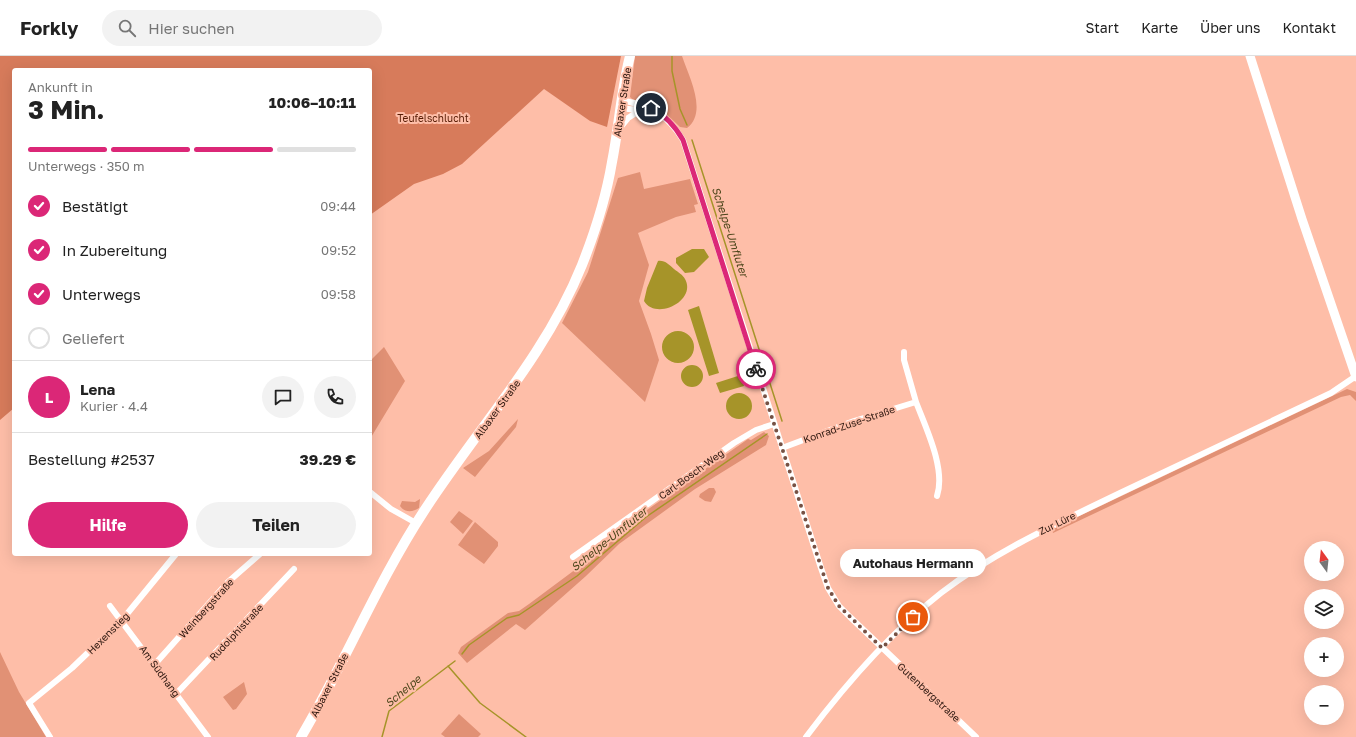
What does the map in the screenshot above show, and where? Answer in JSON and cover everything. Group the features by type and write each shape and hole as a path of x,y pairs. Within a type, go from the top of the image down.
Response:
{"main road":[{"name":"Albaxer Straße","path":"301,737 380,586 416,523 530,363 563,306 582,266 608,183 630,56"}],"street":[{"path":"1250,56 1302,219 1356,376"},
{"path":"621,104 639,111 662,115"},
{"name":"Gutenbergstraße","path":"621,104 651,108 662,115 675,127 683,140 828,588 839,606 976,737"},
{"path":"617,132 628,118 639,111"},
{"path":"904,352 904,360 916,402 936,459 941,486 938,496"},
{"name":"Zur Lüre","path":"806,737 833,701 913,617 940,593 977,568 1050,526 1331,393 1356,376"},
{"name":"Konrad-Zuse-Straße","path":"782,448 854,421 916,402"},
{"name":"Carl-Bosch-Weg","path":"573,557 734,443 756,430 774,424"},
{"path":"372,494 392,509 416,523"},
{"name":"Hexenstieg","path":"50,737 30,703 72,668 122,620 174,556"},
{"name":"Weinbergstraße","path":"155,664 228,582 258,556"},
{"name":"Rudolphistraße","path":"176,694 294,569"},
{"name":"Am Südhang","path":"110,606 155,664 208,737"}],"shaded area":[{"path":"635,56 682,56 695,94 696,104 696,113 693,121 687,128 680,127 661,109 630,97"},
{"path":"640,172 644,189 690,179 698,204 694,205 696,212 676,217 638,233 649,265 639,301 659,360 645,402 562,323 588,272 618,178"},
{"path":"692,249 704,249 709,257 694,272 685,273 676,263 676,258"},
{"path":"658,261 667,263 682,275 685,279 687,287 685,295 680,301 674,306 665,309 650,307 644,301 647,288"},
{"path":"699,306 719,373 709,376 688,310"},
{"path":"678,331 689,336 694,347 689,358 678,363 667,358 662,347 667,336"},
{"path":"384,347 405,381 372,436 372,359"},
{"path":"692,365 700,368 703,376 700,384 692,387 684,384 681,376 684,368"},
{"path":"741,375 744,386 720,393 716,383"},
{"path":"1347,389 1356,392 1356,401 1350,395 1341,397 1053,533 1052,529"},
{"path":"739,393 748,397 752,406 748,415 739,419 730,415 726,406 730,397"},
{"path":"518,419 516,427 475,477 463,468 489,451"},
{"path":"764,432 769,436 766,445 695,489 619,544 586,576 525,630 516,624 467,663 458,653 461,647 508,613 519,611 576,569 573,566 579,559 620,529 748,439 751,440"},
{"path":"709,488 714,488 716,492 711,502 705,501 699,497 700,494"},
{"path":"420,499 419,508 414,510 407,511 400,506 402,501 415,502"},
{"path":"459,511 473,521 463,534 450,522"},
{"path":"475,522 498,542 498,546 484,564 458,545"},
{"path":"0,652 19,692 46,737 0,737"},
{"path":"244,682 247,694 236,709 233,710 223,697"},
{"path":"459,714 481,734 478,737 445,737 441,734"}],"green space":[{"name":"Teufelschlucht","path":"0,56 621,56 607,127 590,121 544,89 462,164 443,174 414,184 372,214 372,68 12,68 12,410 0,420"}],"waterway":[{"name":"Schelpe-Umfluter","path":"672,56 672,71 680,109 687,125"},
{"name":"Schelpe-Umfluter","path":"692,140 782,421"},
{"name":"Schelpe-Umfluter","path":"462,654 469,645 507,618 519,615 577,576 646,517 767,434"},
{"name":"Schelpe","path":"382,737 389,711 455,661"},
{"path":"448,666 480,703 526,737"}],"way so far":[{"path":"756,369 828,588 839,606 882,648 913,617"}],"place":[{"name":"Autohaus Hermann","path":"913,617"}],"route":[{"path":"651,108 657,111 675,127 683,140 756,369"}]}
